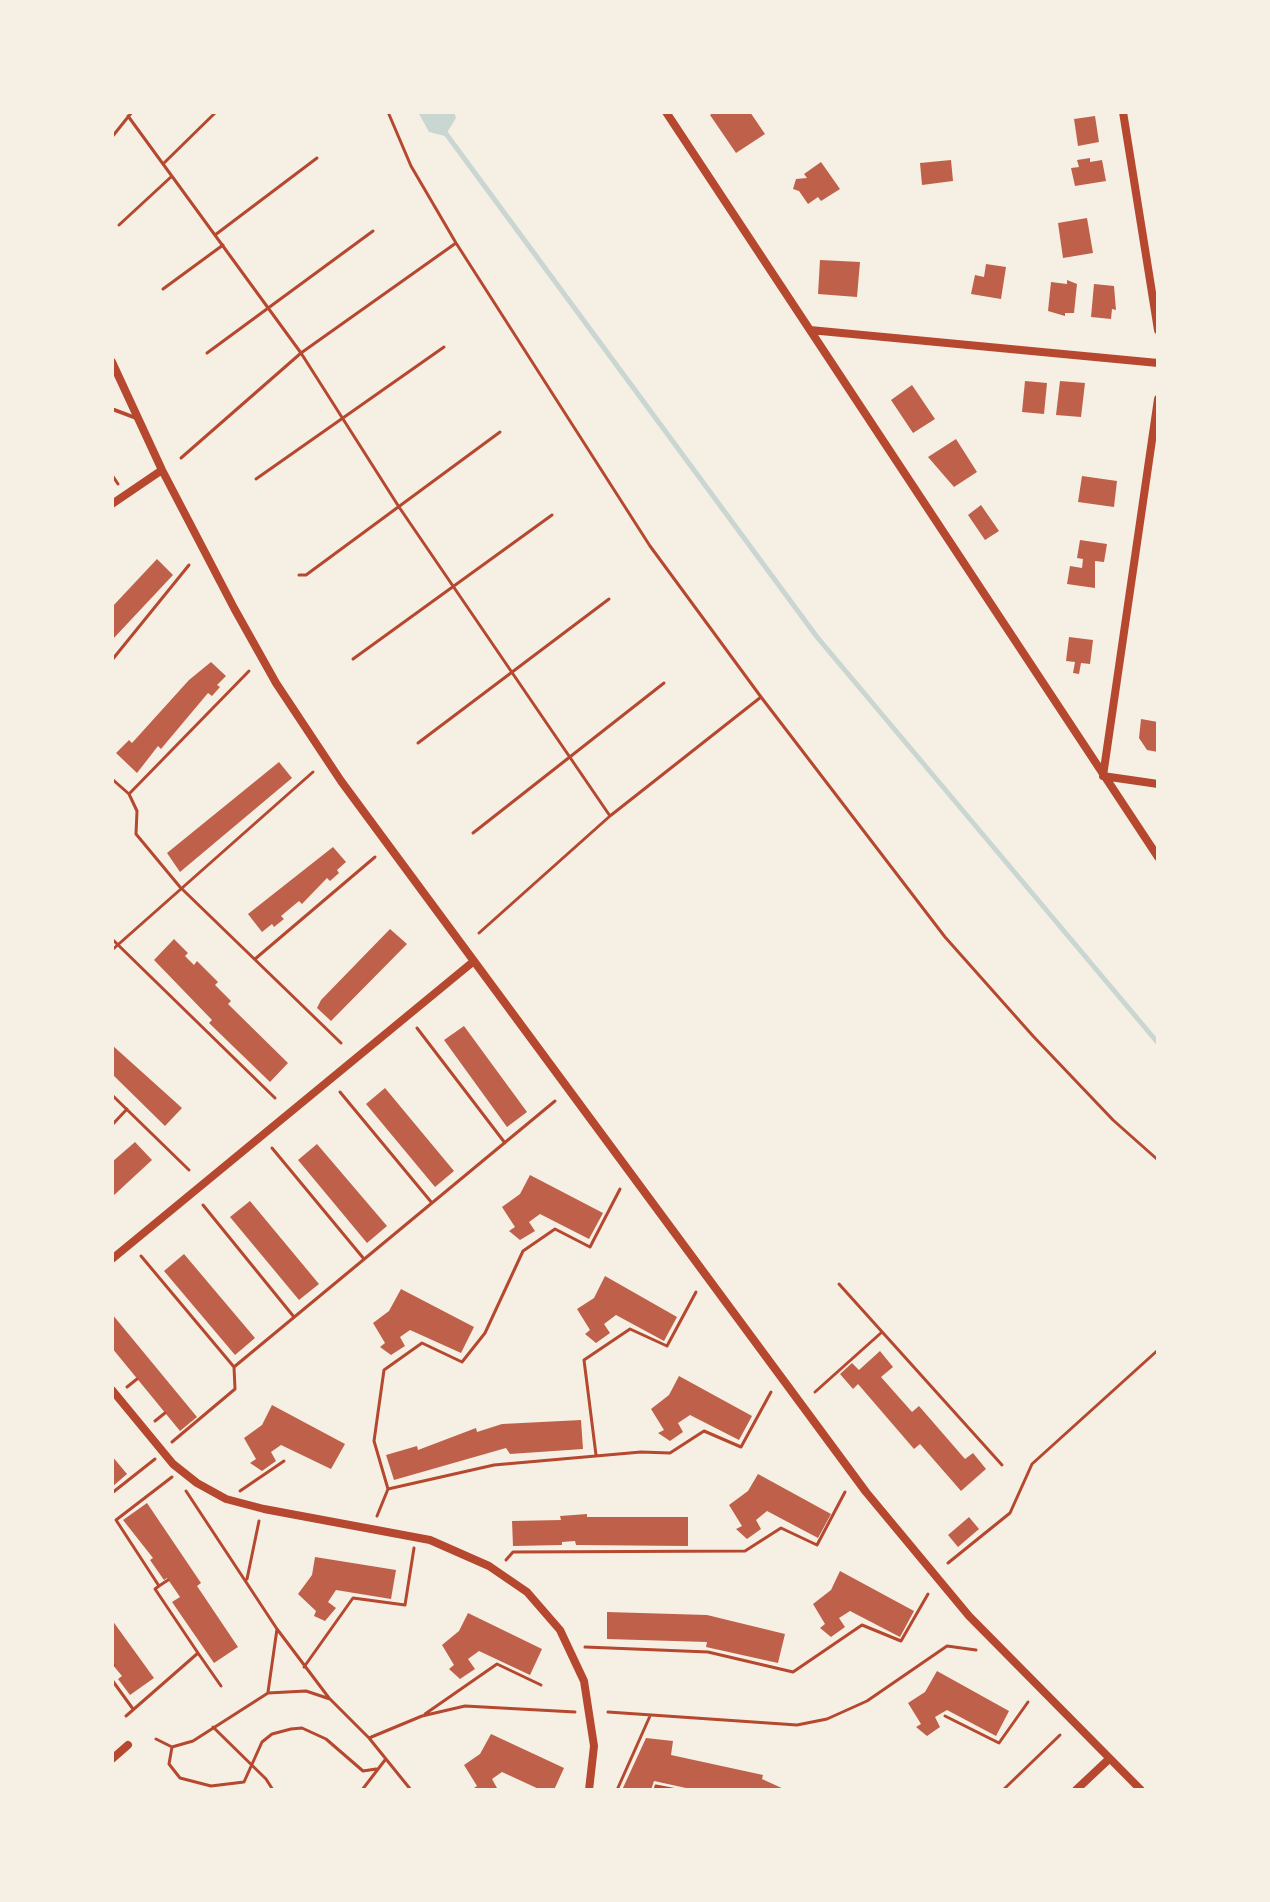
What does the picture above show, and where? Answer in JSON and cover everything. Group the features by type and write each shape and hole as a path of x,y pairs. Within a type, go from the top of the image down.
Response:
{"street":[{"path":"666,112 1158,857"},
{"path":"1123,112 1158,330"},
{"path":"810,330 1158,363"},
{"path":"112,362 162,470 241,620 302,726 866,1492 969,1616 1141,1790"},
{"path":"1103,776 1158,399"},
{"path":"112,504 162,470"},
{"path":"1103,776 1158,784"},
{"path":"112,1259 474,961"},
{"path":"112,1390 173,1464 197,1483 226,1499 430,1540 471,1556 517,1583 560,1630 584,1681 594,1746 589,1790"},
{"path":"112,1759 128,1745"},
{"path":"1076,1790 1109,1759"}],"lane":[{"path":"112,409 141,420"}],"path":[{"path":"112,137 132,112"},
{"path":"163,163 216,112"},
{"path":"388,112 411,166 456,243 650,546 945,937 1113,1120 1158,1160"},
{"path":"128,116 301,353 452,587 610,816"},
{"path":"215,235 317,158"},
{"path":"119,225 172,176"},
{"path":"207,353 373,231"},
{"path":"181,458 301,353 456,243"},
{"path":"163,289 223,245"},
{"path":"256,479 444,347"},
{"path":"299,575 306,575 500,432"},
{"path":"353,659 552,515"},
{"path":"112,660 189,565"},
{"path":"418,743 609,599"},
{"path":"129,794 249,671"},
{"path":"473,833 664,683"},
{"path":"479,933 610,816 761,697"},
{"path":"112,950 120,947 180,887 313,772"},
{"path":"112,779 129,794 137,811 136,834 180,887 341,1043"},
{"path":"255,959 375,857"},
{"path":"112,939 275,1098"},
{"path":"417,1028 505,1143"},
{"path":"340,1092 432,1203"},
{"path":"112,1095 189,1170"},
{"path":"234,1367 555,1101"},
{"path":"112,1125 127,1109"},
{"path":"272,1148 364,1259"},
{"path":"377,1516 388,1489 374,1441 384,1370 422,1343 462,1362 485,1333 523,1251 555,1229 590,1247 620,1189"},
{"path":"203,1205 294,1317"},
{"path":"141,1256 234,1367 235,1389 172,1442"},
{"path":"839,1284 1002,1465"},
{"path":"596,1455 584,1360 630,1329 667,1346 696,1292"},
{"path":"815,1392 882,1332"},
{"path":"948,1563 1010,1513 1032,1464 1158,1350"},
{"path":"127,1387 137,1379"},
{"path":"388,1489 494,1465 596,1455 670,1453 704,1431 741,1447 771,1392"},
{"path":"155,1421 165,1413"},
{"path":"112,1493 155,1459"},
{"path":"240,1491 284,1461"},
{"path":"159,1586 116,1520 172,1477"},
{"path":"184,1488 304,1667 330,1699 369,1738 411,1790"},
{"path":"506,1560 513,1552 745,1551 781,1528 817,1545 845,1492"},
{"path":"247,1579 259,1521"},
{"path":"133,1546 141,1541"},
{"path":"304,1667 353,1598 405,1605 414,1548"},
{"path":"168,1580 155,1589 221,1686"},
{"path":"585,1647 708,1652 793,1672 862,1625 901,1641 928,1594"},
{"path":"177,1621 183,1617"},
{"path":"268,1693 277,1629"},
{"path":"608,1712 797,1725 827,1719 867,1701 947,1646 976,1650"},
{"path":"126,1716 203,1648"},
{"path":"422,1716 497,1664 541,1685"},
{"path":"112,1680 133,1709"},
{"path":"156,1739 172,1747 193,1741 268,1693 306,1691 330,1699"},
{"path":"945,1716 999,1743 1028,1702"},
{"path":"369,1738 422,1716 465,1706 579,1712"},
{"path":"617,1790 650,1716"},
{"path":"213,1727 273,1790"},
{"path":"172,1747 169,1764 180,1778 211,1786 244,1782 262,1742 272,1734 302,1728 326,1739 363,1771 376,1769"},
{"path":"1003,1790 1060,1735"},
{"path":"362,1790 385,1760"},
{"path":"655,1790 656,1786 677,1790"}],"shaded area":[{"path":"418,112 454,112 456,118 445,136 429,132"}],"building":[{"path":"714,112 750,112 765,134 736,153 710,115"},
{"path":"1095,116 1099,142 1078,146 1074,119"},
{"path":"1090,158 1090,162 1102,160 1106,181 1075,186 1071,168 1079,167 1077,160"},
{"path":"951,160 953,181 922,185 920,163"},
{"path":"821,162 840,189 821,201 818,197 808,204 799,191 793,189 796,179 807,178 804,174"},
{"path":"1087,218 1093,253 1063,258 1058,223"},
{"path":"820,260 860,262 857,297 818,294"},
{"path":"986,264 1006,267 1001,299 971,294 975,275 984,277"},
{"path":"1067,280 1077,284 1074,313 1065,313 1065,316 1048,311 1051,282 1067,284"},
{"path":"1094,284 1114,286 1116,310 1112,309 1111,319 1091,317"},
{"path":"1025,381 1047,383 1044,414 1022,412"},
{"path":"1060,381 1085,383 1081,417 1056,415"},
{"path":"912,385 935,419 913,433 891,400"},
{"path":"956,439 977,472 954,487 928,457"},
{"path":"1082,476 1117,481 1114,507 1078,502"},
{"path":"981,505 999,531 985,540 968,515"},
{"path":"1080,540 1107,544 1104,562 1095,561 1095,588 1067,584 1070,566 1082,568 1083,559 1077,558"},
{"path":"157,559 173,575 112,640 112,607"},
{"path":"1069,637 1093,640 1090,664 1081,663 1079,674 1073,673 1075,662 1066,661"},
{"path":"211,662 226,676 217,685 220,687 212,696 208,693 137,773 116,753 129,740 132,743 189,680"},
{"path":"1141,719 1158,722 1158,752 1147,750 1139,738"},
{"path":"279,762 292,778 180,872 167,853"},
{"path":"333,847 346,862 337,870 339,873 330,881 327,878 302,904 299,901 281,916 284,919 274,927 272,924 262,932 248,914"},
{"path":"390,929 407,944 331,1021 317,1008 321,1000"},
{"path":"174,939 188,953 185,956 194,965 197,961 218,982 215,985 231,1001 228,1004 288,1063 270,1082 209,1023 212,1020 154,960"},
{"path":"464,1026 527,1112 507,1127 444,1040"},
{"path":"112,1045 182,1108 165,1126 112,1074"},
{"path":"385,1088 454,1171 435,1187 366,1104"},
{"path":"135,1142 152,1160 112,1197 112,1162"},
{"path":"317,1144 387,1226 367,1243 298,1160"},
{"path":"530,1175 603,1213 589,1239 540,1214 529,1222 535,1231 520,1240 509,1231 515,1227 502,1207 520,1194"},
{"path":"250,1201 319,1284 299,1300 230,1217"},
{"path":"184,1254 255,1338 235,1355 164,1271"},
{"path":"605,1276 677,1317 664,1341 616,1315 604,1324 610,1333 596,1343 585,1334 590,1330 577,1309 594,1298"},
{"path":"401,1289 474,1327 461,1353 410,1330 400,1337 405,1346 391,1355 380,1347 385,1343 373,1323 389,1311"},
{"path":"112,1314 197,1417 180,1431 112,1348"},
{"path":"880,1351 893,1367 881,1377 912,1412 919,1406 965,1459 973,1453 986,1469 961,1491 920,1444 914,1449 858,1384 853,1389 840,1374 852,1363 859,1370"},
{"path":"679,1376 752,1416 739,1440 690,1415 678,1423 683,1432 670,1441 658,1433 664,1430 651,1409 669,1395"},
{"path":"272,1405 345,1444 331,1469 281,1445 271,1452 276,1461 262,1471 250,1463 256,1459 244,1438 262,1425"},
{"path":"581,1420 583,1449 510,1454 506,1448 394,1480 386,1455 417,1446 418,1450 476,1428 477,1432 502,1424"},
{"path":"112,1456 127,1474 112,1487"},
{"path":"758,1474 831,1514 818,1538 767,1511 756,1520 761,1529 747,1539 736,1529 742,1526 729,1505 748,1491"},
{"path":"147,1503 201,1583 197,1586 238,1647 214,1663 172,1602 180,1597 167,1578 164,1580 150,1560 153,1558 123,1520"},
{"path":"587,1514 587,1517 688,1517 688,1546 576,1545 575,1541 562,1542 562,1545 513,1546 512,1521 561,1520 560,1516"},
{"path":"969,1517 979,1529 958,1547 948,1535"},
{"path":"315,1557 396,1570 391,1599 336,1590 328,1602 336,1608 325,1621 314,1616 316,1611 298,1594 312,1575"},
{"path":"840,1571 914,1611 900,1637 850,1611 839,1618 845,1627 831,1637 820,1628 825,1624 813,1604 831,1590"},
{"path":"607,1612 707,1615 785,1634 778,1663 706,1647 707,1642 607,1639"},
{"path":"468,1613 542,1649 530,1675 479,1651 468,1659 475,1669 460,1679 449,1669 454,1665 442,1645 459,1631"},
{"path":"112,1620 154,1678 130,1695 118,1679 122,1676 112,1664"},
{"path":"937,1671 1009,1711 996,1736 947,1710 935,1717 940,1727 927,1736 916,1727 921,1724 908,1703 925,1692"},
{"path":"491,1734 564,1768 554,1790 541,1790 502,1772 492,1779 497,1788 494,1790 471,1790 477,1786 464,1765 480,1754"},
{"path":"646,1738 673,1741 671,1755 763,1775 762,1779 786,1790 695,1790 654,1781 651,1790 622,1790"}],"waterway":[{"path":"444,131 817,637 1158,1043"}]}
